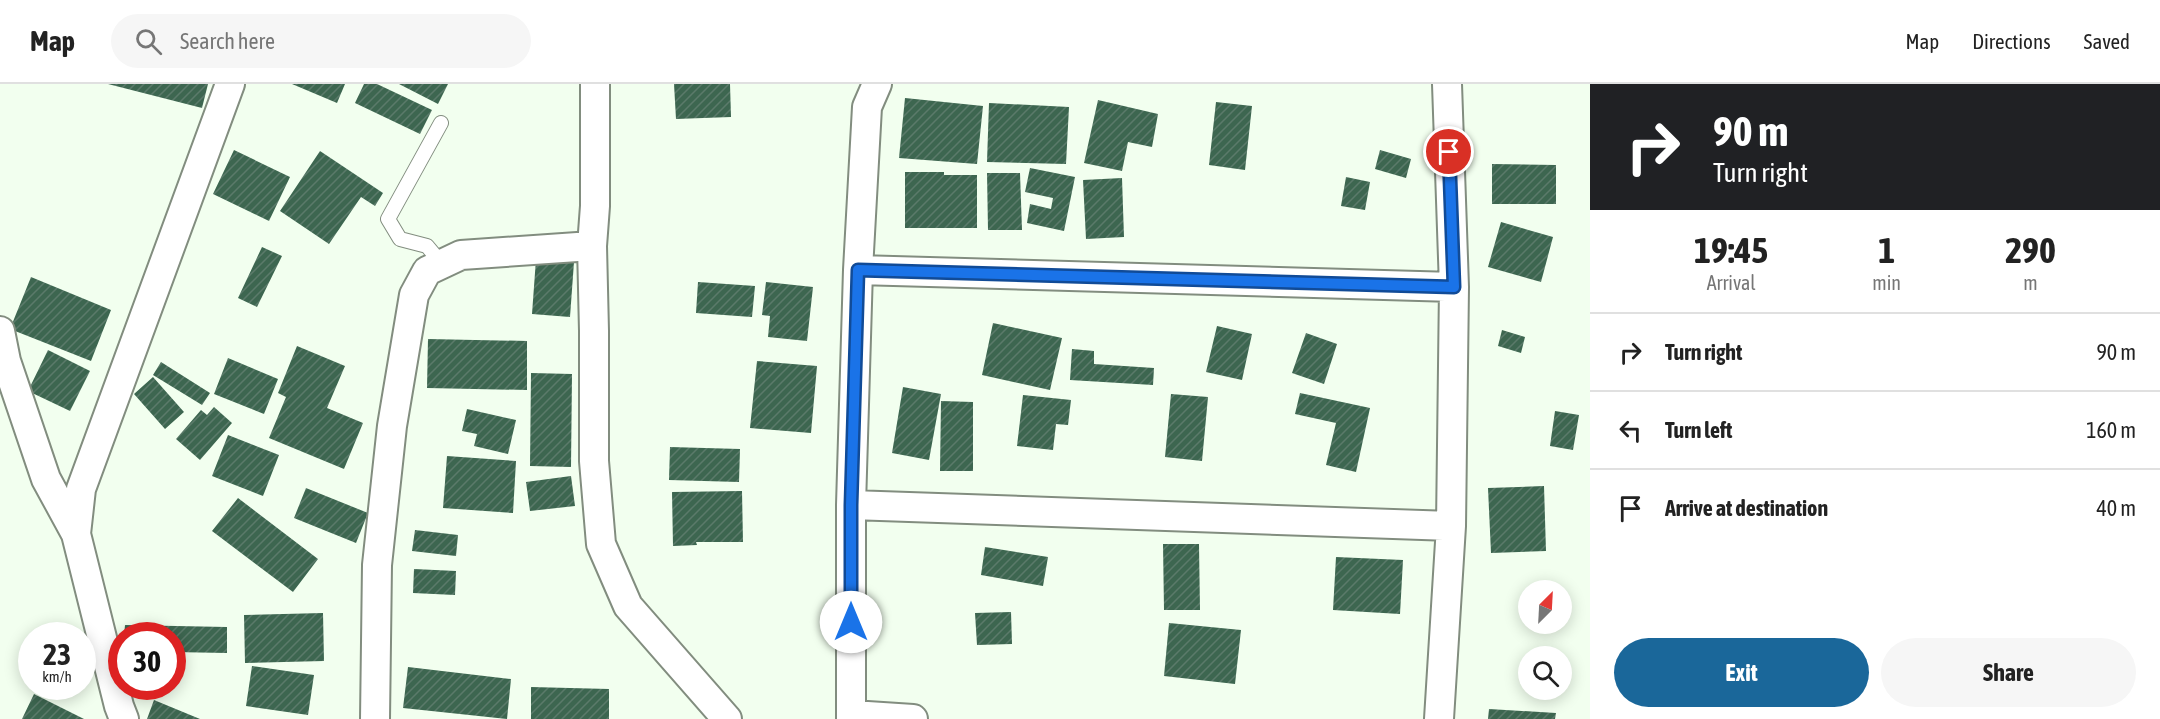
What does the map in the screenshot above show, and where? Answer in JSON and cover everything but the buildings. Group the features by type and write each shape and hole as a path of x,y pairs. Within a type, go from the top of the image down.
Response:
{"street":[{"path":"76,534 81,489 91,459 230,84"},
{"path":"595,84 595,206 592,246 594,461 601,544 628,606 727,719"},
{"path":"877,84 867,107 858,270 851,505 851,717 913,719"},
{"path":"1439,719 1451,526 1454,287 1447,84"},
{"path":"375,719 377,566 392,426 414,295 427,271 461,255 592,246"},
{"path":"858,270 1454,287"},
{"path":"0,330 3,365 46,479 76,534 124,719"},
{"path":"851,505 1451,526"}],"lane":[{"path":"441,123 388,219 400,239 427,246 442,264"}],"route":[{"path":"851,622 851,505 858,270 1454,287 1449,152"}]}
